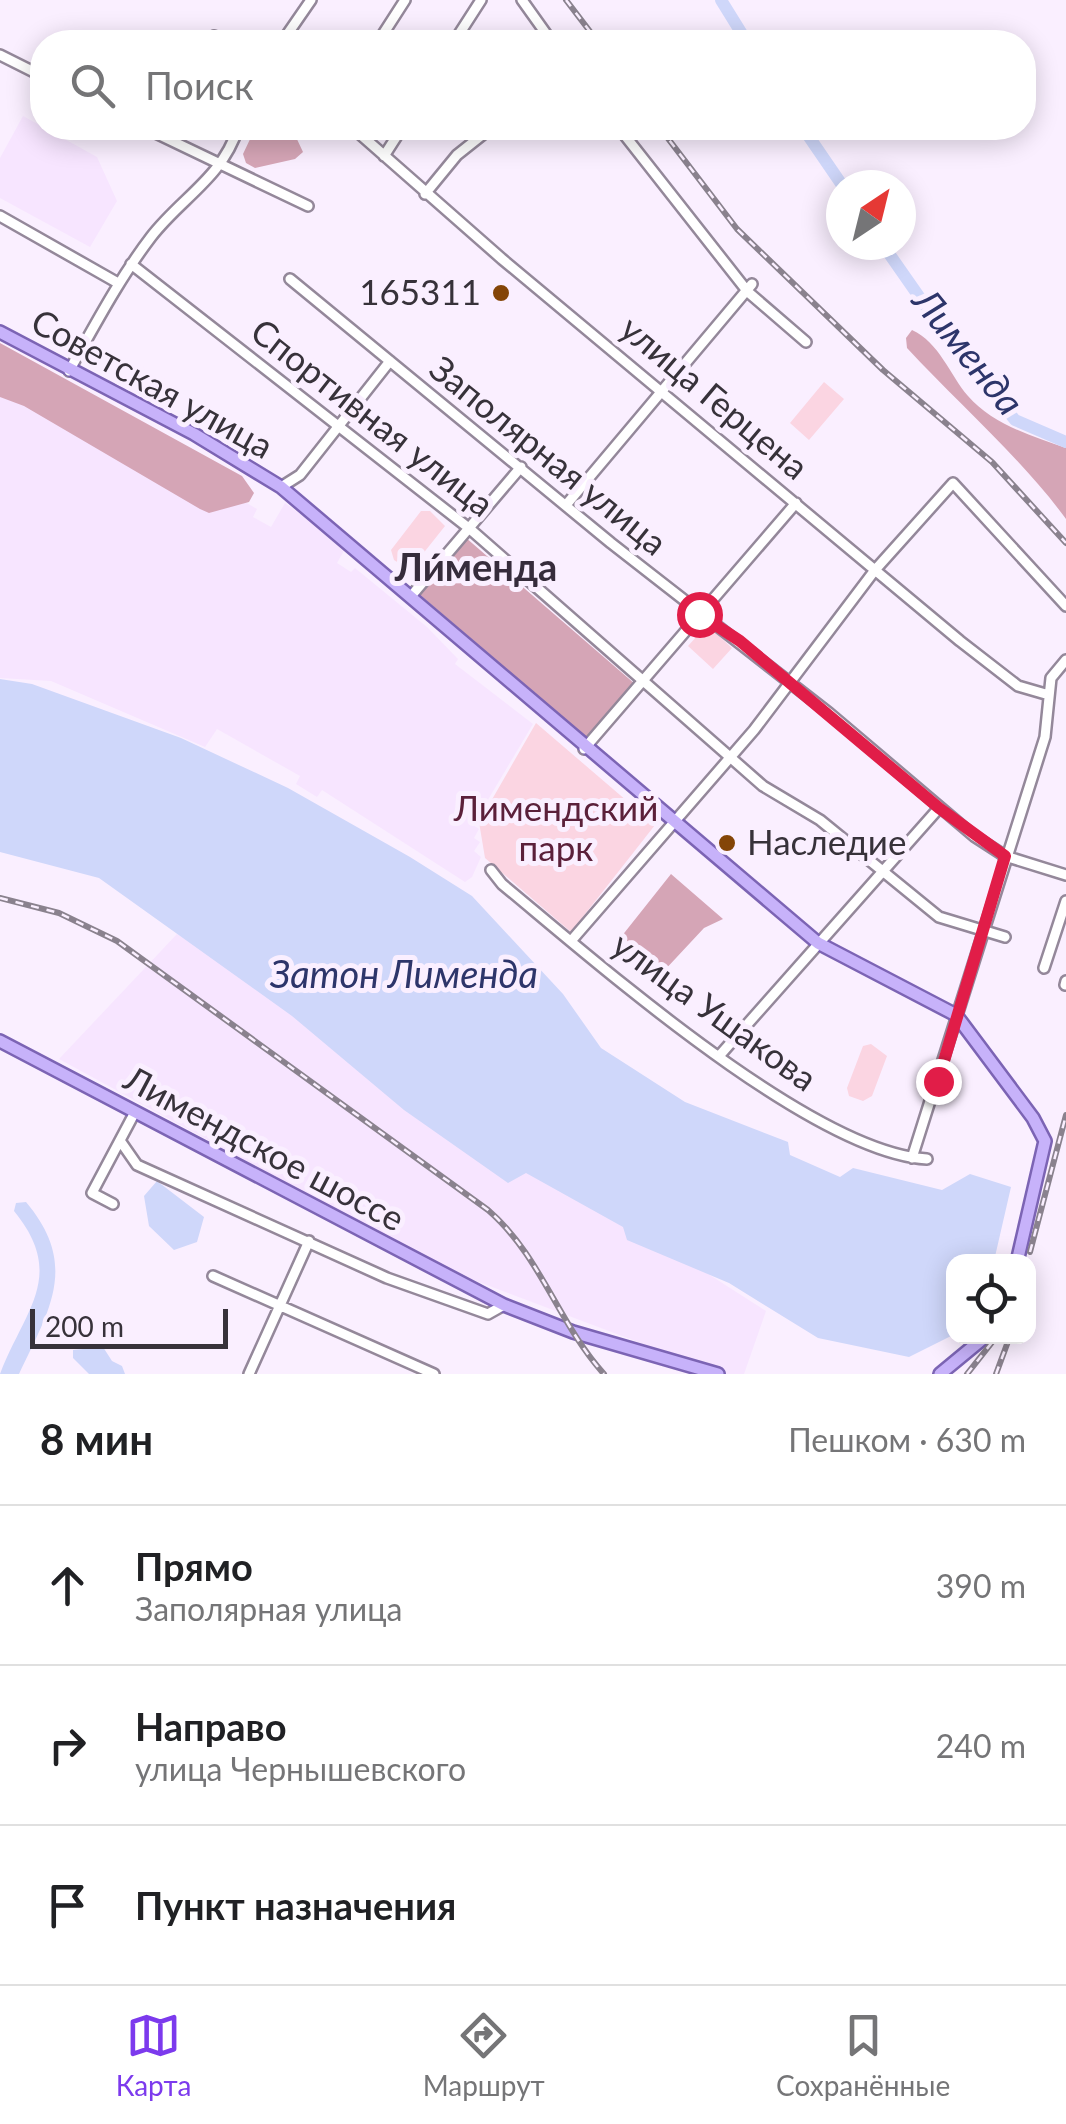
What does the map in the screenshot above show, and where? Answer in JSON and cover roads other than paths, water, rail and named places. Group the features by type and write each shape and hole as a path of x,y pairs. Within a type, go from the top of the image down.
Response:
{"main road":[{"name":"Советская улица","path":"0,332 194,434 281,487 412,595 584,749 818,942 956,1015 1045,1141 1019,1254"},
{"name":"Лимендское шоссе","path":"0,1041 504,1305 573,1332 718,1374"},
{"path":"940,1374 976,1344"}],"street":[{"path":"290,30 311,0"},
{"path":"386,30 406,0"},
{"path":"462,30 482,0"},
{"path":"522,0 543,30"},
{"path":"0,55 30,70"},
{"path":"170,140 308,206"},
{"path":"69,371 131,264 173,212 198,193 231,140"},
{"name":"улица Герцена","path":"366,140 425,194 875,570 1018,686 1049,695"},
{"path":"384,156 394,140"},
{"path":"425,194 457,156 476,140"},
{"path":"629,140 750,288 806,342"},
{"path":"0,216 118,284"},
{"name":"Спортивная улица","path":"131,264 470,529 763,786 820,820 939,917 1005,937"},
{"name":"Заполярная улица","path":"290,279 699,614 740,641 939,808 1005,856 1066,875"},
{"path":"566,505 750,288"},
{"path":"281,487 300,475 390,362"},
{"path":"412,595 521,467"},
{"path":"297,502 300,475"},
{"path":"570,941 732,756 875,570 952,483 1066,606"},
{"path":"584,749 796,503"},
{"path":"912,1158 980,930 1045,737 1052,674 1066,660"},
{"path":"720,1055 939,808"},
{"name":"улица Ушакова","path":"491,870 570,941 720,1055 838,1134 912,1158 927,1159"},
{"path":"1044,968 1066,901"},
{"path":"113,1204 92,1193 135,1112"},
{"name":"Лимендское шоссе","path":"121,1142 136,1165 465,1309 488,1314 504,1305"},
{"path":"249,1374 310,1242"},
{"path":"213,1276 434,1374"}],"water":[{"name":"Затон Лименда","path":"0,679 32,684 181,738 288,788 472,896 563,994 601,1048 685,1102 788,1142 790,1155 840,1177 853,1168 942,1190 970,1174 1011,1187 996,1254 946,1254 946,1338 909,1357 818,1338 729,1283 627,1240 623,1227 526,1173 508,1183 404,1110 292,1016 99,878 0,852"},
{"path":"157,1181 204,1217 197,1242 174,1250 149,1226 144,1196"},
{"path":"26,1202 52,1246 54,1287 41,1329 19,1374 0,1374 29,1311 39,1274 38,1255 30,1234 14,1211 16,1203"},
{"path":"103,1347 125,1374 89,1374 73,1358 73,1350"}],"waterway":[{"name":"Лименда","path":"721,0 740,30"},
{"name":"Лименда","path":"811,140 832,170"},
{"name":"Лименда","path":"893,260 941,328 1015,420 1066,442"}],"railway":[{"path":"566,0 589,30"},
{"path":"669,140 737,229 883,370 992,462 1066,543"},
{"path":"0,898 59,913 117,941 488,1210 522,1248 604,1374"},
{"path":"1030,1252 1066,1115"},
{"path":"967,1374 991,1344"},
{"path":"996,1374 1007,1344"}],"place":[{"name":"165311","path":"501,293"},
{"name":"Наследие","path":"727,843"}],"district":[{"name":"Ли́менда","path":"476,568"}],"park label":[{"name":"Лимендский парк","path":"556,829"}]}
